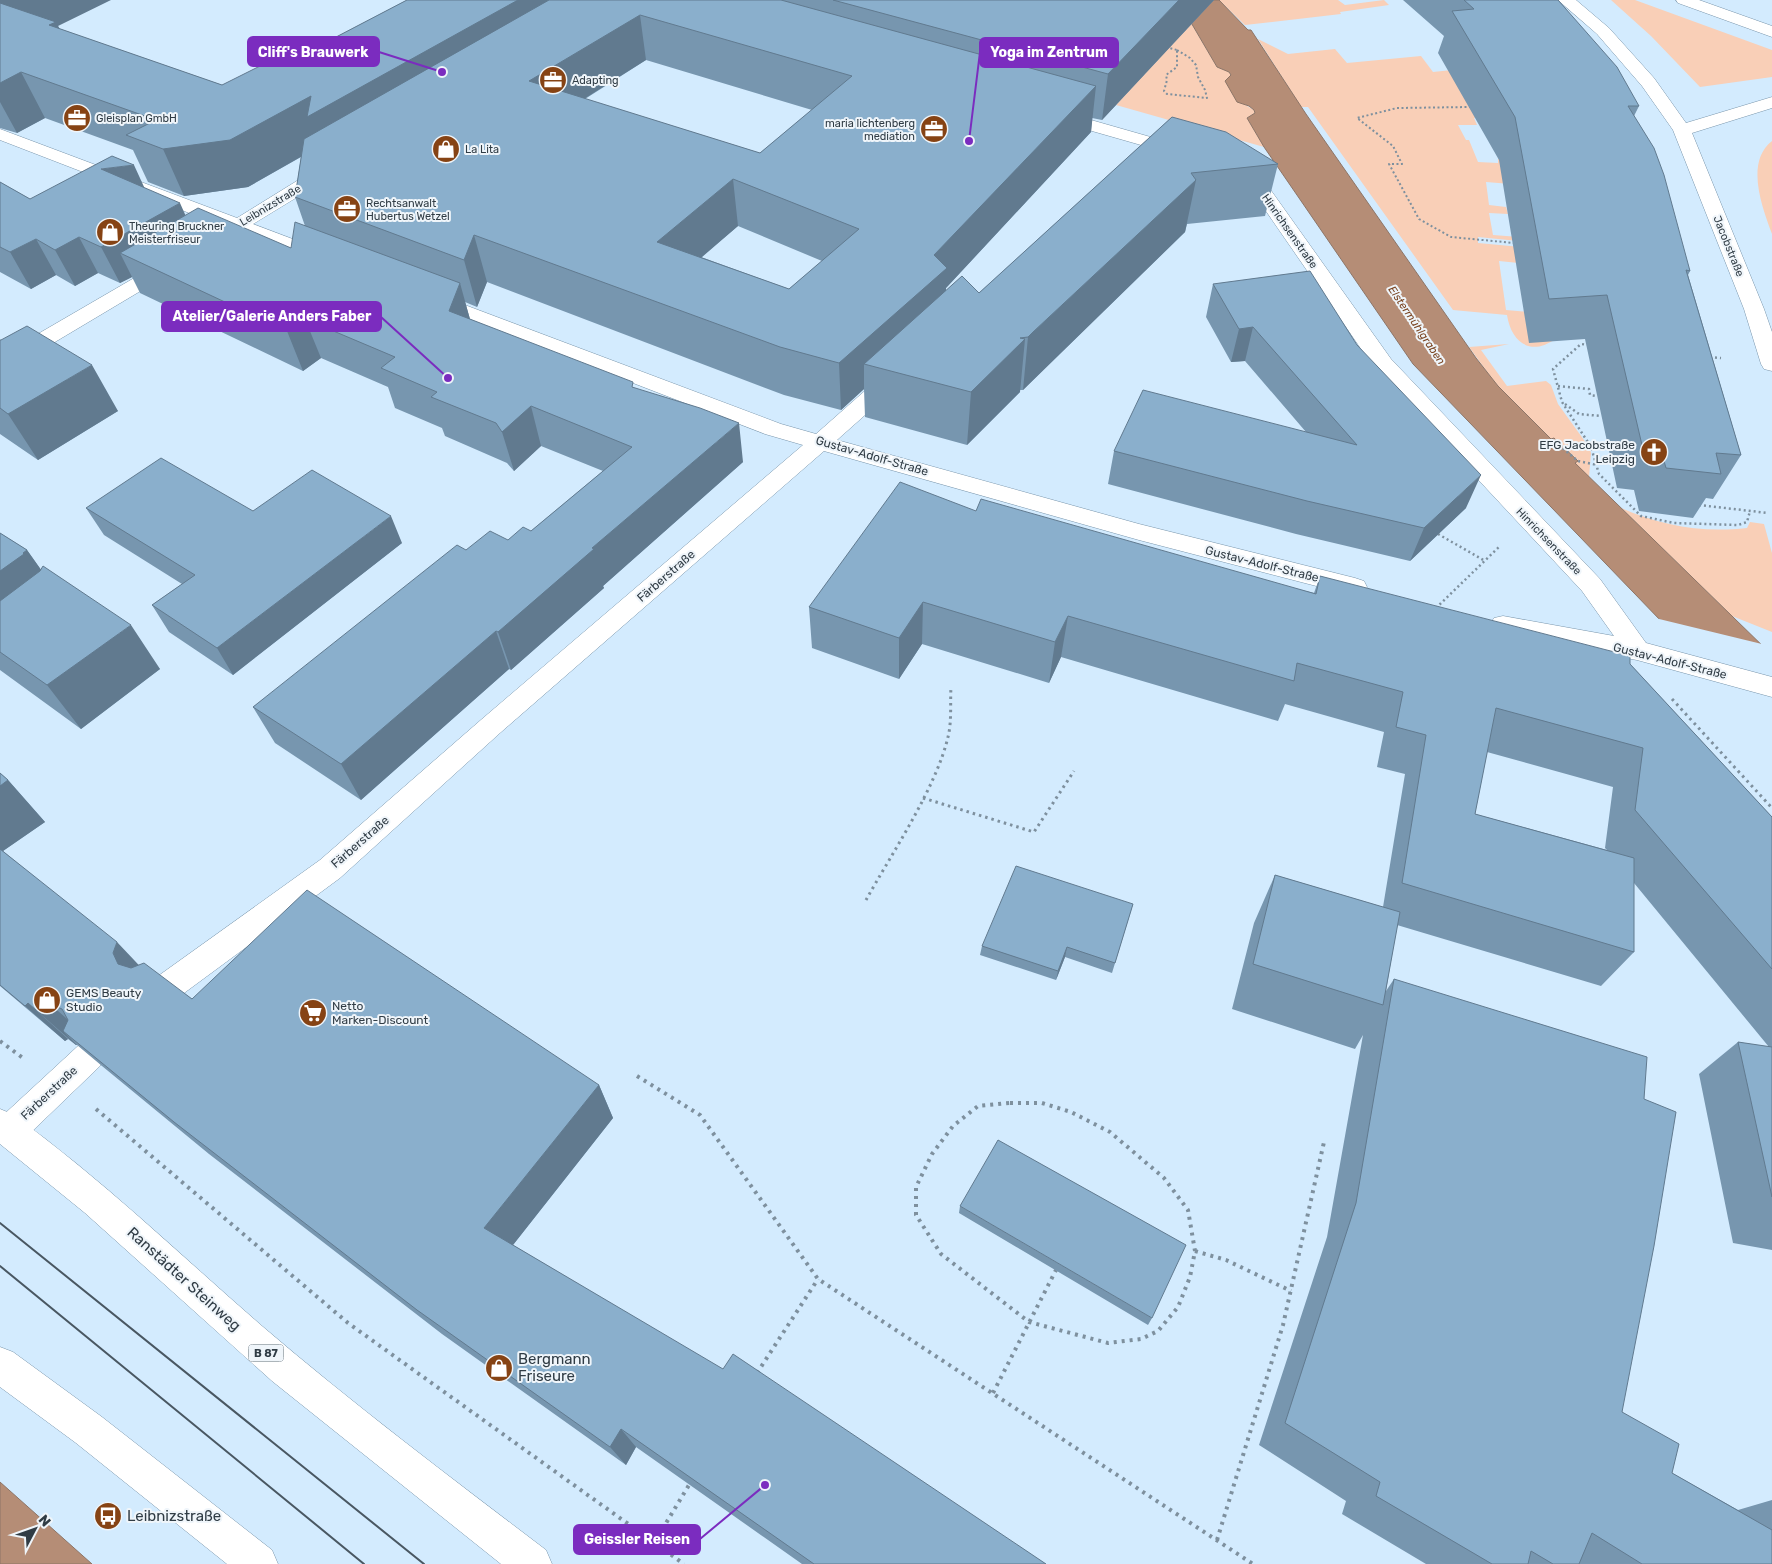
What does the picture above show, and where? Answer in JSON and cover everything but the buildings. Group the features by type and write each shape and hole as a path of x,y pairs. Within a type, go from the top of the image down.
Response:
{"street":[{"name":"Jacobstraße","path":"1566,0 1609,38 1648,82 1682,130 1754,309 1772,364"},
{"path":"1684,0 1772,32"},
{"path":"1682,130 1772,102"},
{"path":"1038,110 1141,148 1202,158"},
{"path":"0,134 344,265"},
{"name":"Leibnizstraße","path":"213,240 341,163"},
{"name":"Hinrichsenstraße","path":"1229,166 1247,171 1383,364 1591,585 1637,650"},
{"path":"0,365 180,259"},
{"name":"Gustav-Adolf-Straße","path":"416,292 773,428 1139,532 1379,593"},
{"name":"Färberstraße","path":"165,990 330,869 506,713 822,441 910,362"},
{"name":"Gustav-Adolf-Straße","path":"1436,608 1527,631 1637,650 1772,686"},
{"name":"Färberstraße","path":"4,1128 60,1083 89,1056"},
{"name":"Ranstädter Steinweg","path":"4,1128 98,1202 249,1338 332,1409 532,1564"},
{"path":"0,1365 90,1430 258,1564"}],"path":[{"path":"1164,46 1177,50 1191,58 1196,65 1198,78 1205,85 1207,98 1167,94 1164,91 1167,80 1166,75 1177,67 1177,50"},
{"path":"1472,107 1397,108 1357,118 1393,146 1402,164 1389,164 1419,219 1451,237 1520,244"},
{"path":"1590,345 1581,344 1553,369 1562,402 1591,447 1599,474 1642,516 1674,523 1738,525 1747,522 1750,511"},
{"path":"1702,356 1721,358"},
{"path":"1558,386 1589,389 1590,395 1597,396"},
{"path":"1562,402 1579,414 1601,416"},
{"path":"1555,442 1576,462 1586,466 1597,465"},
{"path":"1690,504 1768,513"},
{"path":"1436,608 1528,520"},
{"path":"1438,534 1485,561"},
{"path":"1637,650 1676,705 1772,808"},
{"path":"866,900 923,798 944,752 949,734 951,687"},
{"path":"923,798 1034,832 1074,771"},
{"path":"0,1042 96,1109 348,1323 684,1564"},
{"path":"637,1076 700,1115 818,1279 1253,1564"},
{"path":"1010,1103 1042,1104 1071,1112 1110,1132 1164,1178 1188,1210 1195,1251 1190,1277 1178,1307 1158,1331 1141,1339 1108,1343 1029,1322 941,1254 916,1215 916,1187 932,1154 953,1126 978,1106 1010,1103"},
{"path":"1217,1540 1284,1325 1324,1142"},
{"path":"1195,1251 1226,1260 1291,1291"},
{"path":"993,1393 1056,1270"},
{"path":"756,1375 818,1279"},
{"path":"654,1543 689,1485"}],"shaded area":[{"path":"1219,0 1338,0 1345,5 1384,0 1389,5 1340,12 1341,14 1245,25"},
{"path":"1611,0 1635,0 1772,50 1772,77 1700,87 1651,36"},
{"path":"1191,23 1217,67 1229,72 1231,75 1225,81 1242,103 1254,110 1255,113 1247,118 1264,147 1116,105"},
{"path":"1258,39 1288,54 1335,49 1347,63 1421,56 1433,72 1452,70 1498,118 1474,118 1477,125 1458,125 1466,140 1469,140 1478,162 1498,163 1498,159 1519,161 1622,193 1486,182 1489,205 1506,207 1508,214 1489,213 1493,235 1572,241 1653,254 1478,237 1478,243 1647,259 1649,276 1499,261 1506,310 1550,314 1555,339 1538,347 1524,344 1518,339 1509,325 1507,315 1453,310 1308,107 1301,107"},
{"path":"1772,141 1772,234 1760,198 1757,173 1759,161 1764,150"},
{"path":"1509,344 1481,350 1507,386 1546,381 1551,385 1558,404 1589,447 1591,453 1589,477 1574,462 1578,460 1554,438 1551,439 1498,387 1469,347"},
{"path":"1621,508 1667,524 1698,529 1747,528 1750,522 1764,524 1772,553 1772,632 1732,616"}],"water":[{"name":"Elstermühlgraben","path":"1169,0 1219,0 1248,30 1251,30 1306,114 1476,358 1498,386 1551,439 1554,438 1578,461 1575,463 1772,655 1772,736 1413,364 1264,147 1247,118 1255,113 1254,110 1237,102 1225,81 1231,75 1229,72 1217,67 1186,14"},
{"path":"0,1482 92,1564 0,1564"}],"pier":[{"path":"1655,618 1766,645 1772,652 1772,738"}],"tram line":[{"path":"0,1223 424,1564"},
{"path":"0,1266 364,1564"}],"place":[{"name":"Cliff's Brauwerk","path":"442,72"},
{"name":"Adapting","path":"553,80"},
{"name":"Gleisplan GmbH","path":"77,118"},
{"name":"maria lichtenberg mediation","path":"934,129"},
{"name":"Yoga im Zentrum","path":"969,141"},
{"name":"La Lita","path":"446,149"},
{"name":"Rechtsanwalt Hubertus Wetzel","path":"347,209"},
{"name":"Theuring Bruckner Meisterfriseur","path":"110,232"},
{"name":"Atelier/Galerie Anders Faber","path":"448,378"},
{"name":"EFG Jacobstraße Leipzig","path":"1654,452"},
{"name":"GEMS Beauty Studio","path":"47,1000"},
{"name":"Netto Marken-Discount","path":"313,1013"},
{"name":"Bergmann Friseure","path":"499,1368"},
{"name":"Geissler Reisen","path":"765,1485"},
{"name":"Leibnizstraße","path":"108,1516"}]}
